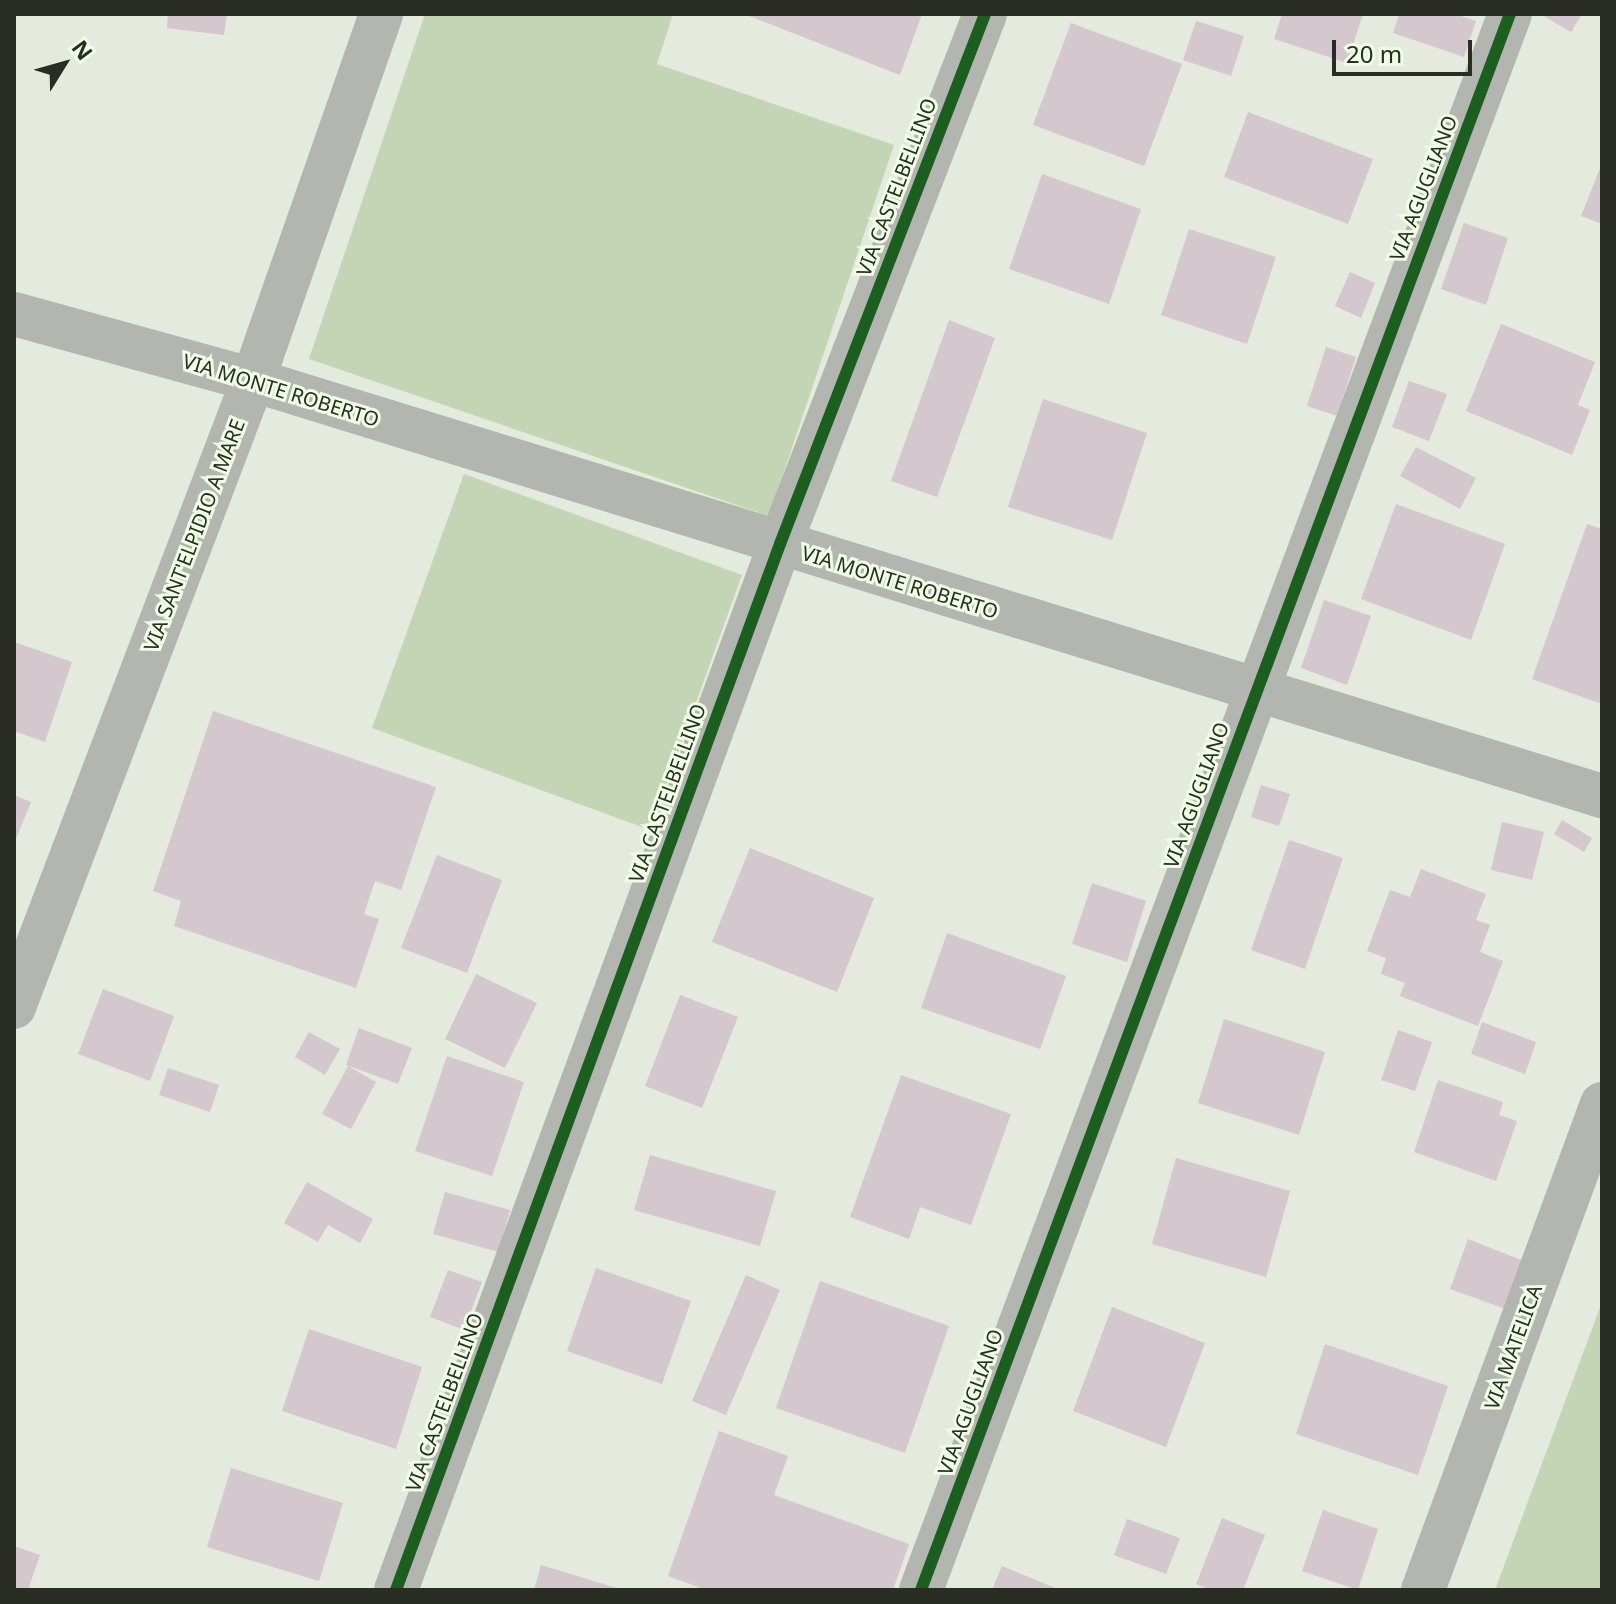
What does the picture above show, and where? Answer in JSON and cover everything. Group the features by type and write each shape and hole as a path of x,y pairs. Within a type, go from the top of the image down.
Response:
{"street":[{"name":"VIA SANT'ELPIDIO A MARE","path":"14,1007 253,380 381,14"},
{"name":"VIA CASTELBELLINO","path":"396,1590 780,544 985,14"},
{"name":"VIA AGUGLIANO","path":"921,1590 1510,14"},
{"name":"VIA MONTE ROBERTO","path":"14,314 253,380 1255,693 1602,796"},
{"name":"VIA MATELICA","path":"1423,1590 1602,1104"}],"green space":[{"path":"425,14 673,14 657,64 894,145 769,516 309,359"},
{"path":"464,474 742,575 650,830 372,728"},
{"path":"1602,1302 1602,1590 1495,1590"}],"building":[{"path":"168,14 227,14 224,35 167,28"},
{"path":"744,14 922,14 900,75"},
{"path":"1282,14 1363,14 1347,63 1274,39"},
{"path":"1399,14 1455,14 1476,21 1464,57 1393,33"},
{"path":"1540,14 1582,14 1571,32"},
{"path":"1196,21 1244,36 1231,76 1183,60"},
{"path":"1071,23 1182,64 1144,166 1033,125"},
{"path":"1248,112 1373,159 1348,224 1224,177"},
{"path":"1602,163 1602,224 1581,216"},
{"path":"1042,174 1141,209 1109,304 1009,269"},
{"path":"1464,223 1508,238 1486,305 1441,289"},
{"path":"1189,229 1276,257 1247,344 1161,315"},
{"path":"1350,272 1375,283 1361,318 1335,306"},
{"path":"949,320 995,338 937,497 891,481"},
{"path":"1501,324 1595,362 1578,405 1590,410 1572,455 1466,411"},
{"path":"1326,347 1356,357 1337,416 1307,406"},
{"path":"1409,381 1447,394 1429,441 1392,427"},
{"path":"1043,399 1147,433 1112,540 1008,507"},
{"path":"1416,447 1476,478 1460,509 1400,476"},
{"path":"1396,504 1505,544 1471,640 1361,599"},
{"path":"1587,524 1602,529 1602,704 1532,679"},
{"path":"1324,600 1371,616 1347,685 1301,668"},
{"path":"14,642 72,662 45,742 14,731"},
{"path":"213,711 436,787 401,890 375,881 364,914 379,919 356,988 174,926 181,901 153,891"},
{"path":"1261,785 1290,794 1279,826 1251,817"},
{"path":"14,795 31,802 14,844"},
{"path":"1562,820 1592,838 1584,852 1554,834"},
{"path":"1502,822 1544,832 1532,880 1491,870"},
{"path":"1289,840 1343,858 1305,969 1251,950"},
{"path":"750,848 874,898 837,992 712,942"},
{"path":"437,855 502,880 467,973 401,948"},
{"path":"1421,869 1486,894 1476,920 1490,925 1480,952 1503,961 1478,1026 1400,996 1405,983 1381,974 1386,958 1367,951 1390,890 1410,897"},
{"path":"1092,883 1146,901 1127,962 1072,944"},
{"path":"947,933 1066,976 1040,1049 921,1008"},
{"path":"476,974 537,1003 505,1068 445,1039"},
{"path":"103,989 174,1016 150,1081 78,1054"},
{"path":"680,995 738,1017 702,1108 645,1086"},
{"path":"1224,1019 1325,1052 1299,1135 1198,1103"},
{"path":"1482,1022 1536,1042 1525,1074 1471,1054"},
{"path":"359,1028 412,1048 398,1084 346,1065"},
{"path":"1398,1030 1432,1042 1415,1091 1381,1080"},
{"path":"309,1032 340,1049 325,1075 295,1057"},
{"path":"447,1056 524,1082 492,1176 415,1151"},
{"path":"348,1066 376,1082 351,1129 322,1114"},
{"path":"168,1068 219,1085 210,1112 159,1095"},
{"path":"901,1075 1011,1114 971,1225 920,1207 909,1239 850,1217"},
{"path":"1438,1080 1503,1102 1499,1115 1517,1121 1496,1181 1414,1152"},
{"path":"650,1155 776,1191 760,1246 634,1210"},
{"path":"1176,1158 1290,1191 1266,1277 1152,1244"},
{"path":"307,1182 373,1219 360,1243 328,1225 318,1242 284,1223"},
{"path":"445,1192 510,1210 499,1252 433,1234"},
{"path":"1468,1239 1529,1263 1511,1311 1450,1289"},
{"path":"596,1268 691,1301 662,1384 567,1351"},
{"path":"448,1270 482,1282 464,1330 430,1317"},
{"path":"746,1275 780,1290 726,1415 692,1401"},
{"path":"820,1281 949,1326 905,1453 776,1408"},
{"path":"1112,1307 1205,1343 1166,1447 1073,1411"},
{"path":"309,1329 422,1367 396,1449 282,1411"},
{"path":"1325,1344 1448,1386 1418,1475 1296,1434"},
{"path":"719,1431 788,1456 774,1495 909,1544 893,1590 706,1590 668,1576"},
{"path":"231,1468 343,1503 319,1581 207,1547"},
{"path":"1323,1510 1378,1529 1358,1590 1302,1571"},
{"path":"1222,1518 1265,1535 1243,1590 1211,1590 1196,1584"},
{"path":"1127,1519 1180,1538 1166,1574 1114,1555"},
{"path":"14,1546 40,1555 28,1590 14,1590"},
{"path":"541,1565 620,1589 620,1590 534,1590"},
{"path":"1002,1566 1060,1590 992,1590"}],"cycle path":[{"path":"396,1590 780,544 985,14"},
{"path":"921,1590 1510,14"}]}
